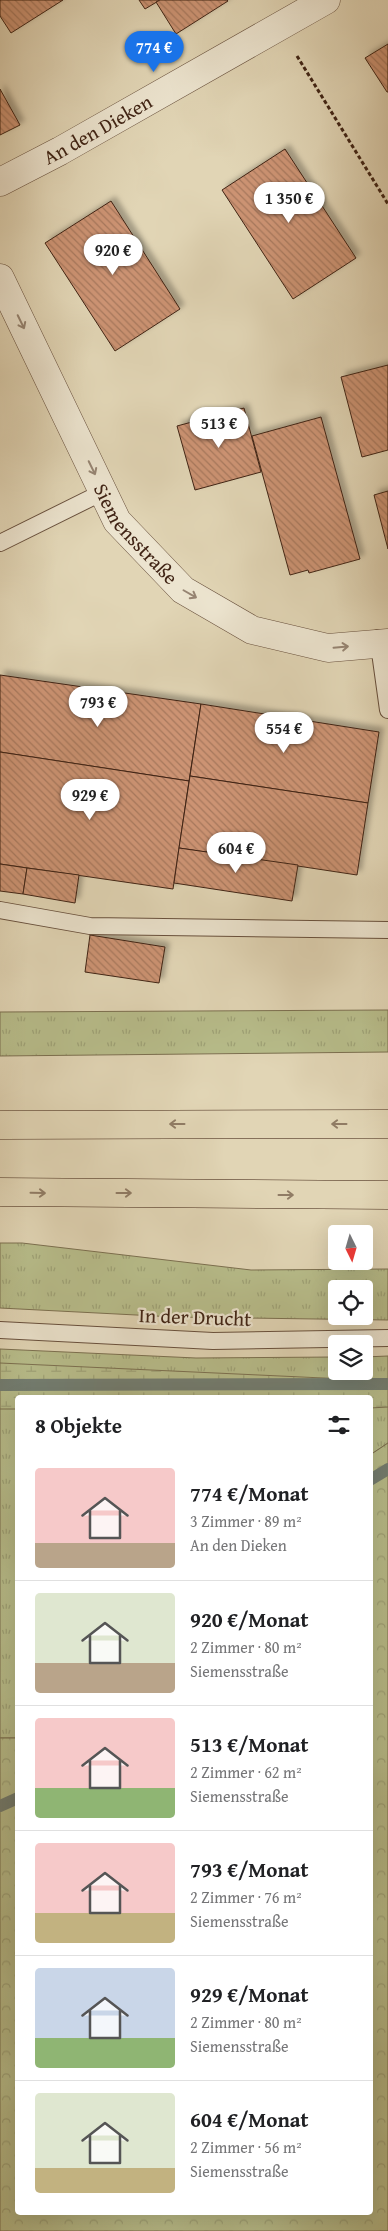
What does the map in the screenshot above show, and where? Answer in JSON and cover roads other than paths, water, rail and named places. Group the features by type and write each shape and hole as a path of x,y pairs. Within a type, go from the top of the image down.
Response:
{"highway":[{"path":"0,1125 388,1124"},
{"path":"0,1192 388,1195"}],"street":[{"name":"An den Dieken","path":"0,182 60,151 326,0"},
{"name":"Siemensstraße","path":"0,278 117,521 183,590 252,630 328,648 382,642"}],"lane":[{"path":"0,543 103,492"},
{"path":"382,642 388,710"},
{"path":"0,910 90,926 388,930"},
{"name":"In der Drucht","path":"0,1330 213,1341 388,1338"}],"waterway":[{"path":"0,1385 388,1384"},
{"path":"373,1478 388,1469"},
{"path":"0,1806 15,1799"}]}
